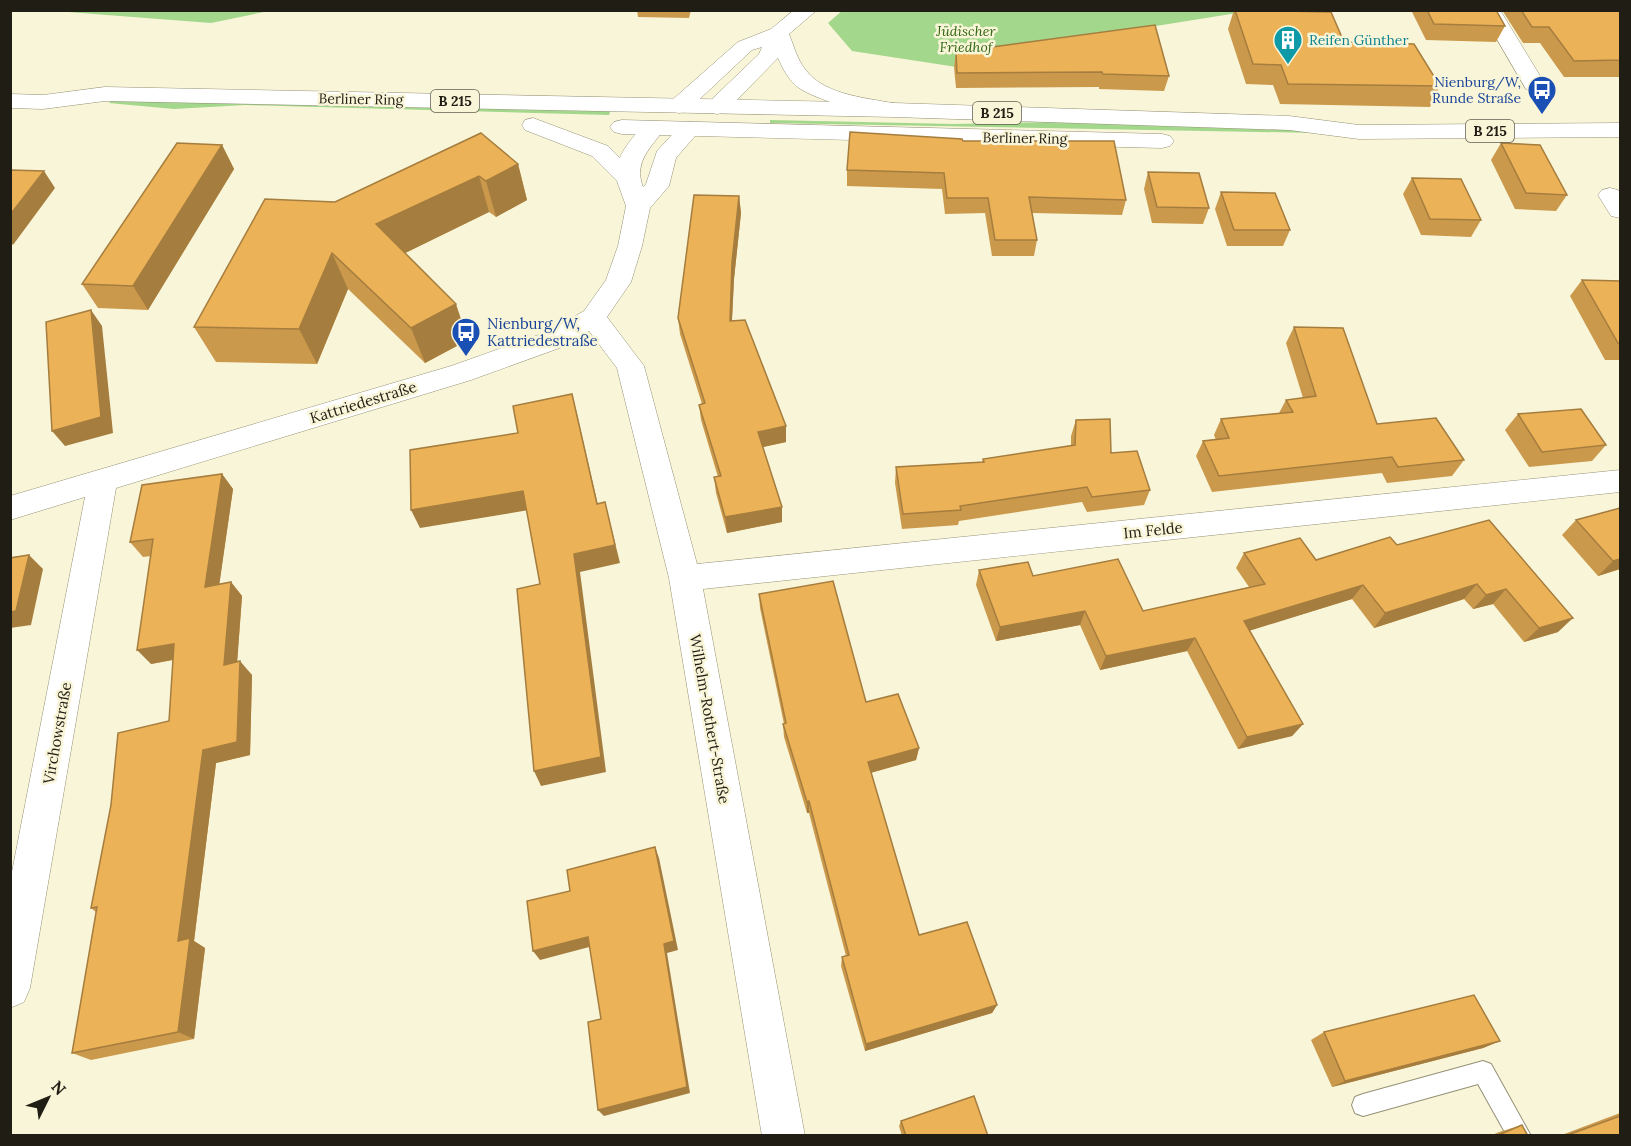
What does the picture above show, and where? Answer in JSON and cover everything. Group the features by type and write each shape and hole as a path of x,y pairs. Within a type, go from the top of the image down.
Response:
{"main road":[{"name":"Berliner Ring","path":"10,101 43,102 105,94 894,110 1289,123 1359,132 1620,130"},
{"name":"Berliner Ring","path":"43,102 92,112 452,123"},
{"path":"654,128 679,106"},
{"path":"690,129 717,106"},
{"name":"Berliner Ring","path":"522,125 1311,144 1359,132"}],"street":[{"path":"679,106 745,46 778,33 807,10"},
{"path":"1490,10 1534,84"},
{"path":"717,106 768,57 778,33"},
{"path":"778,33 798,76 814,87 834,96 894,110"},
{"path":"522,125 600,151 628,178 638,206"},
{"path":"628,178 632,154 654,128"},
{"name":"Kattriedestraße","path":"10,508 511,357 556,339 593,317 618,282 630,246 638,206 657,186 665,156 690,129"},
{"name":"Wilhelm-Rothert-Straße","path":"593,317 630,366 685,578 784,1136"},
{"name":"Virchowstraße","path":"10,988 103,479"},
{"name":"Im Felde","path":"685,578 1620,481"}],"lane":[{"path":"1363,1105 1483,1072 1520,1136"}],"green space":[{"path":"68,10 269,11 211,23 68,12"},
{"name":"Jüdischer Friedhof","path":"843,10 1250,11 993,52 996,73 852,51 828,23"},
{"path":"111,101 611,109 609,115 245,105 174,109 109,103"},
{"path":"770,120 954,124 1106,121 1317,130 1319,133 770,123"}],"building":[{"path":"1235,10 1331,12 1344,42 1414,44 1440,86 1288,84 1281,65 1253,64"},
{"path":"1427,10 1496,10 1505,26 1434,24"},
{"path":"1521,10 1620,10 1620,60 1574,61 1549,27 1532,27"},
{"path":"1155,25 1169,76 1103,74 1102,72 957,73 956,52"},
{"path":"850,132 962,139 963,141 1114,141 1126,200 1029,197 1037,240 995,240 988,198 947,198 944,173 847,170"},
{"path":"481,133 518,164 486,181 479,176 376,224 456,304 411,328 332,253 299,329 194,327 265,199 335,202"},
{"path":"177,143 222,145 133,286 82,284"},
{"path":"1501,143 1540,145 1567,195 1526,193"},
{"path":"10,170 44,171 10,215"},
{"path":"1148,172 1199,173 1209,208 1157,207"},
{"path":"1412,178 1461,179 1481,220 1430,219"},
{"path":"1221,192 1275,193 1290,230 1234,230"},
{"path":"694,195 739,196 732,262 730,321 745,320 786,426 758,432 782,507 725,517 714,477 721,476 699,405 705,403 678,318"},
{"path":"1582,280 1620,281 1620,343 1618,343"},
{"path":"91,310 101,417 52,431 46,322"},
{"path":"1294,327 1343,328 1377,424 1436,418 1464,460 1398,467 1392,457 1219,476 1203,441 1229,438 1221,419 1293,412 1286,400 1316,396"},
{"path":"572,394 597,504 605,502 615,545 574,554 601,757 534,771 517,589 540,584 523,491 411,510 410,450 518,433 513,406"},
{"path":"1581,409 1606,445 1542,452 1518,414"},
{"path":"1110,419 1111,453 1137,451 1150,490 1092,497 1087,487 960,506 961,510 903,514 896,467 984,462 983,459 1075,445 1076,420"},
{"path":"222,474 205,587 231,582 224,665 240,661 237,742 203,750 178,941 190,938 178,1032 72,1053 97,907 91,908 111,805 118,733 169,721 174,644 137,650 153,539 130,542 142,485"},
{"path":"1620,508 1620,559 1613,561 1576,520"},
{"path":"1489,520 1573,618 1539,628 1506,589 1486,595 1477,584 1385,613 1363,585 1244,621 1303,724 1247,737 1195,638 1106,656 1085,611 1000,627 979,570 1028,562 1033,576 1118,559 1143,611 1265,584 1244,553 1300,538 1316,560 1390,537 1397,545"},
{"path":"29,555 16,611 10,612 10,558"},
{"path":"833,581 866,702 898,694 919,748 868,762 919,935 967,922 997,1005 866,1044 842,957 849,955 809,801 807,802 783,724 786,723 759,594"},
{"path":"655,847 674,941 664,944 687,1087 598,1110 588,1022 601,1019 588,937 533,951 527,901 570,891 567,870"},
{"path":"1474,995 1500,1041 1345,1081 1324,1032"},
{"path":"974,1096 988,1136 906,1136 901,1121"},
{"path":"1620,1116 1620,1136 1565,1136"},
{"path":"1522,1125 1528,1136 1496,1136"}],"place":[{"name":"Reifen Günther","path":"1288,66"},
{"name":"Nienburg/W, Runde Straße","path":"1542,116"},
{"name":"Nienburg/W, Kattriedestraße","path":"466,358"}]}
